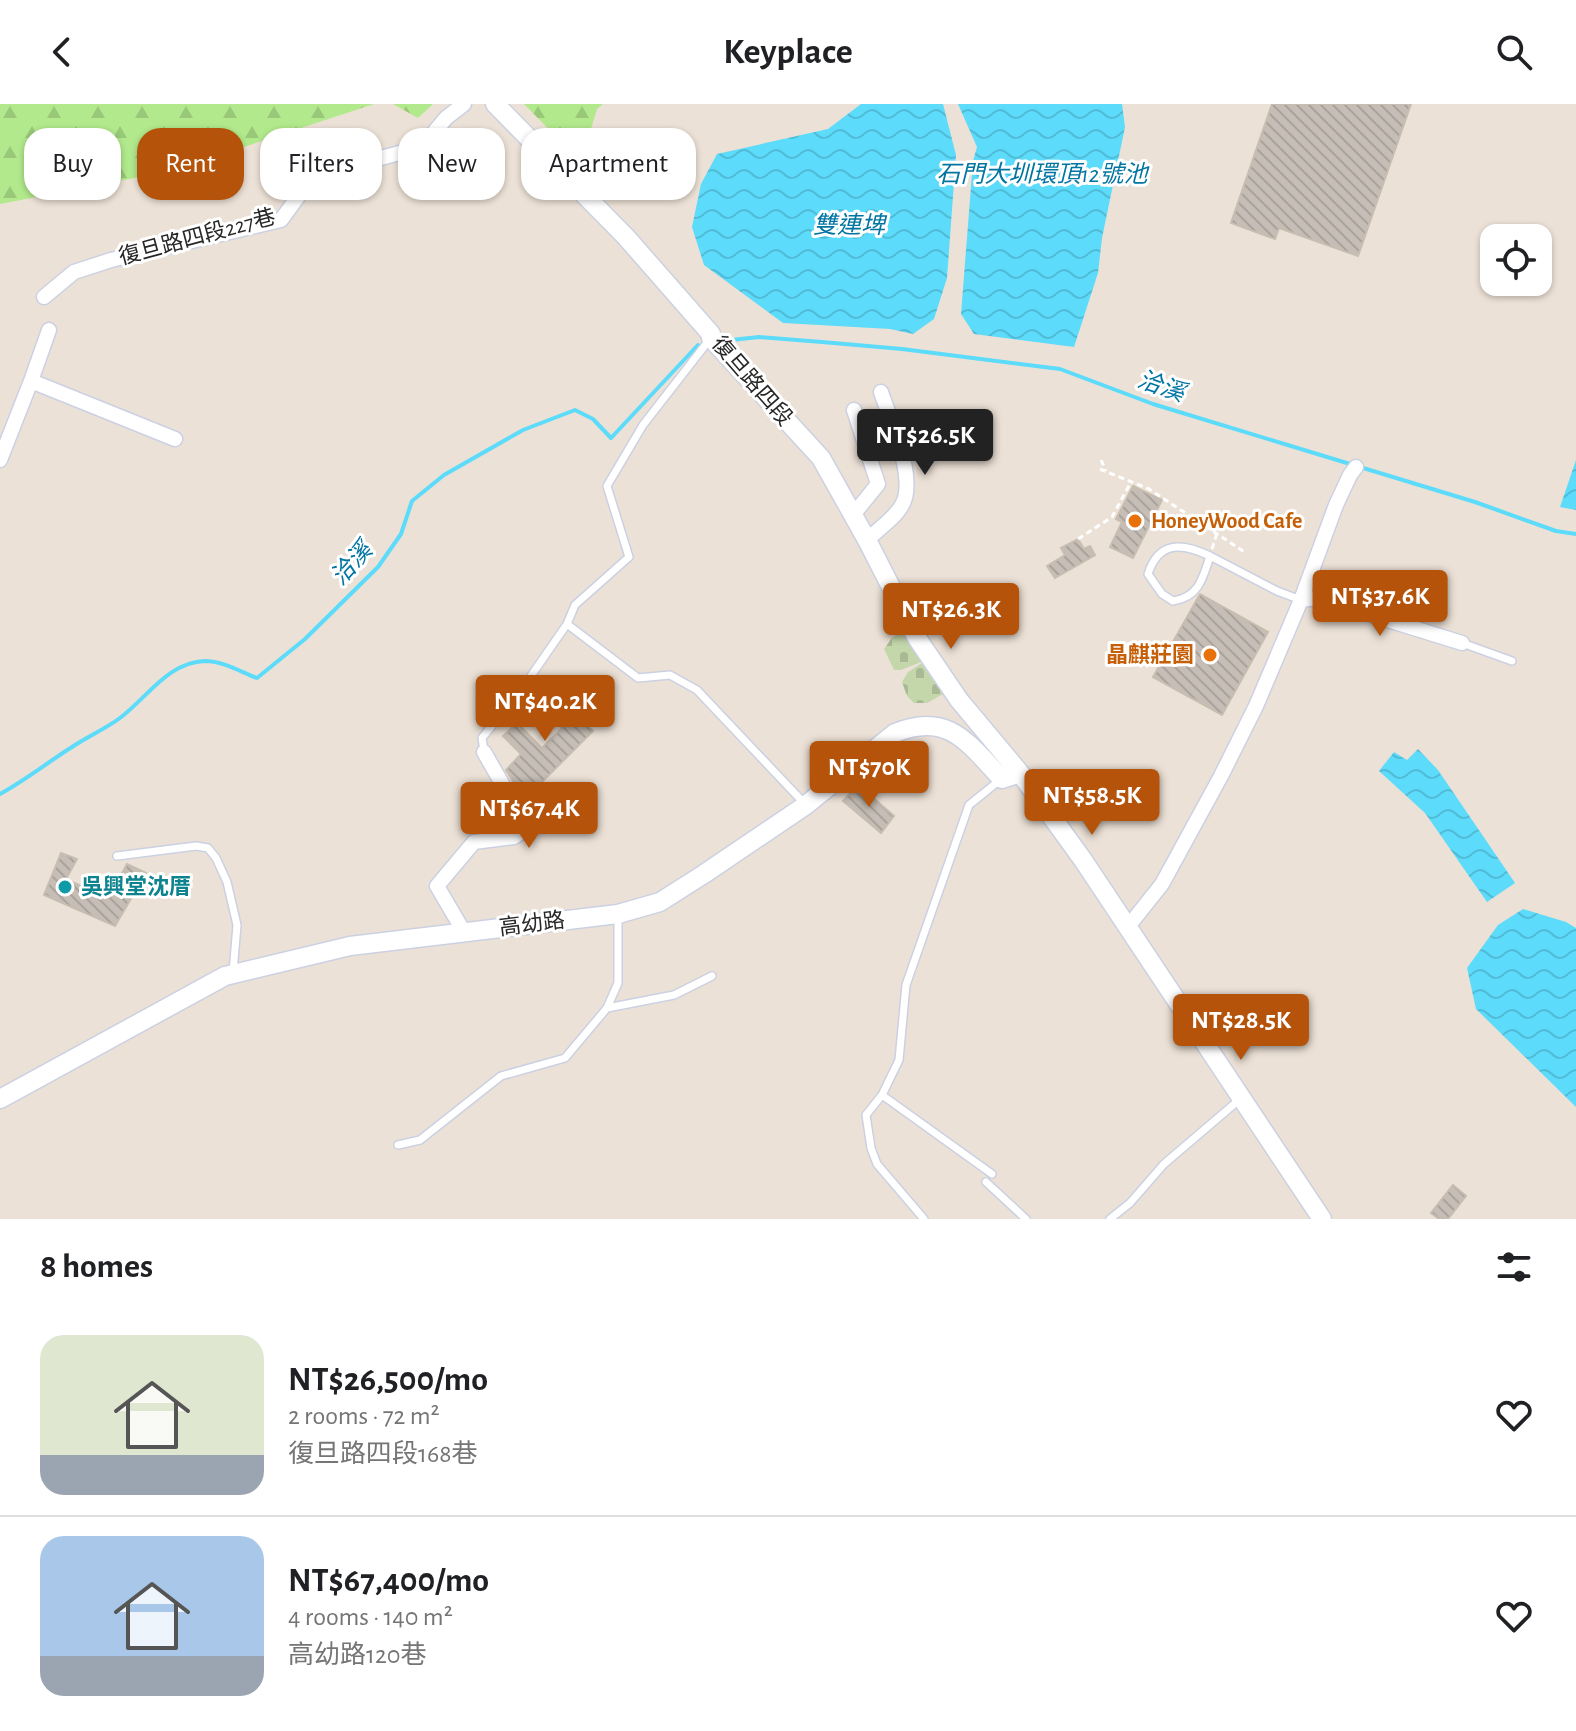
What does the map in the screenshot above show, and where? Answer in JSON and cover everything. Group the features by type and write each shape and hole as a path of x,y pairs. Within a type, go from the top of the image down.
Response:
{"street":[{"name":"復旦路四段227巷","path":"44,297 74,272 111,260 281,220 313,176 422,147 446,118 464,104"},
{"name":"復旦路四段","path":"495,104 626,237 821,458 917,638 1011,776 1083,860 1322,1219"},
{"path":"0,460 49,330"},
{"path":"31,381 175,439"},
{"path":"867,540 902,507 908,491 906,473 881,392"},
{"path":"853,515 878,484 854,410"},
{"path":"1127,928 1162,884 1256,706 1301,600 1336,505 1356,467"},
{"path":"1301,600 1317,598 1462,643"},
{"name":"高幼路","path":"0,1099 232,975 350,946 618,914 660,902 806,805 895,733 919,725 940,726 962,737 1011,776"},
{"path":"464,932 437,886 474,842 514,837 523,831 520,815 484,752"}],"lane":[{"path":"484,752 482,738 524,686 567,624 575,605 629,557 607,486 643,425 711,336"},
{"path":"1210,556 1201,582 1186,599 1173,601 1162,594 1148,574 1151,562 1162,550 1178,546 1210,556 1301,600"},
{"path":"567,624 638,678 670,675 697,690 806,805"},
{"path":"1462,643 1512,661"},
{"path":"924,1219 877,1164 866,1115 882,1095 899,1060 906,985 969,805 1011,776"},
{"path":"117,856 196,846 208,848 227,882 237,925 232,975"},
{"path":"398,1145 420,1140 501,1076 565,1058 607,1008 618,983 618,914"},
{"path":"607,1008 674,995 712,976"},
{"path":"882,1095 992,1174"},
{"path":"1110,1219 1130,1203 1164,1164 1241,1098"},
{"path":"986,1182 1026,1219"}],"path":[{"path":"1101,460 1106,472"},
{"path":"1100,469 1149,489 1246,553"},
{"path":"1078,539 1112,517 1131,482"}],"green space":[{"path":"0,104 374,104 301,128 260,128 260,142 244,147 244,128 137,128 137,178 121,181 121,128 24,128 24,199 0,204"},
{"path":"393,104 433,104 418,118"},
{"path":"524,104 603,104 597,109 591,128 548,128"},
{"path":"904,630 921,662 894,670 884,649 892,638"},
{"path":"922,663 943,694 927,703 914,703 907,696 902,682 908,672"}],"water":[{"name":"雙連埤","path":"861,104 943,104 956,155 947,278 934,319 913,334 890,329 783,323 704,265 692,227 701,184 717,154 828,129"},
{"name":"石門大圳環頂12號池","path":"958,104 1122,104 1125,127 1102,238 1098,273 1074,347 974,334 961,314 973,161 977,147"},
{"path":"1576,460 1576,510 1560,507"},
{"path":"1418,749 1438,770 1515,883 1487,902 1425,813 1379,771 1394,752 1407,760"},
{"path":"1523,909 1576,928 1576,1107 1476,1009 1467,968 1498,925"}],"building":[{"path":"1272,104 1411,104 1358,256 1279,228 1275,239 1231,223"},
{"name":"HoneyWood Cafe","path":"1133,486 1162,500 1133,558 1110,547 1122,522 1116,519"},
{"path":"1078,539 1084,549 1090,546 1095,555 1055,578 1047,566 1065,555 1061,548"},
{"name":"晶麒莊園","path":"1200,594 1268,632 1222,715 1153,677"},
{"path":"545,682 593,731 525,799 506,770 521,754 503,736 517,723 542,748 562,728 532,696"},
{"path":"858,785 894,816 881,833 843,801"},
{"name":"吳興堂沈厝","path":"61,853 77,859 66,879 108,899 127,864 146,873 115,926 44,895"},
{"path":"1453,1185 1466,1196 1448,1219 1439,1219 1431,1213"}],"waterway":[{"name":"洽溪","path":"722,341 759,337 822,342 1060,369 1153,404 1475,502 1556,531 1576,534"},
{"name":"洽溪","path":"0,794 120,718 159,682 180,668 212,661 257,678 305,639 378,567 401,534 412,501 444,475 523,430 575,410 593,419 611,438 698,345"}],"place":[{"name":"HoneyWood Cafe","path":"1135,521"},
{"name":"晶麒莊園","path":"1210,655"},
{"name":"吳興堂沈厝","path":"65,887"}]}
